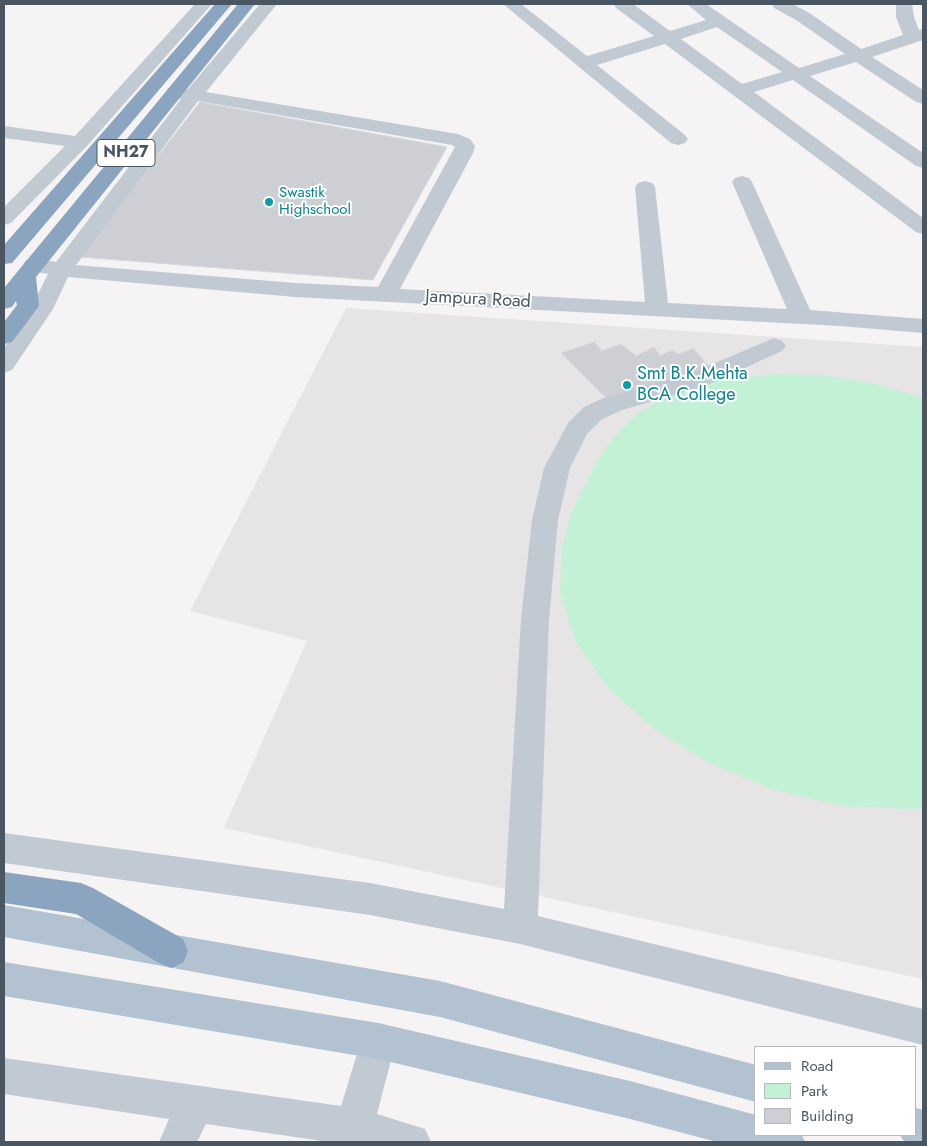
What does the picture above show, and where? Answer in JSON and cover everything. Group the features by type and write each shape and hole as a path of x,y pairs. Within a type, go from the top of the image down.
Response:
{"highway":[{"name":"NH27","path":"4,258 224,4"},
{"name":"NH27","path":"4,302 184,93 247,4"},
{"path":"4,337 28,306 30,270"},
{"path":"4,888 81,899 171,951"}],"main road":[{"path":"4,921 440,999 754,1083"},
{"path":"14,985 378,1040 630,1100 754,1133"},
{"path":"764,1136 786,1142"}],"street":[{"path":"4,219 80,142 204,4"},
{"path":"4,365 42,309 61,270 184,93 269,4"},
{"path":"511,4 678,139"},
{"path":"622,4 923,228"},
{"path":"695,4 923,162"},
{"path":"786,5 923,98"},
{"path":"740,90 859,56 920,31 904,10"},
{"path":"584,63 720,21"},
{"path":"184,93 448,138 463,143 465,146 463,153 385,295"},
{"path":"4,132 80,142"},
{"path":"742,182 802,317"},
{"path":"645,187 657,309"},
{"name":"Jampura Road","path":"30,270 61,270 295,290 802,317 923,326"},
{"path":"520,928 535,619 545,520 557,468 578,429 593,413 612,404 697,380 774,346"},
{"path":"4,848 370,899 520,928 923,1027"},
{"path":"352,1134 378,1040"},
{"path":"4,1076 196,1103 352,1134 412,1142"},
{"path":"178,1142 196,1103"}],"shaded area":[{"path":"346,308 923,347 923,979 224,828 307,641 190,611"}],"green space":[{"path":"774,374 823,375 872,383 923,398 923,808 843,806 774,790 709,763 653,728 606,686 575,640 560,593 562,547 573,509 592,470 612,439 639,412 678,392 724,379"}],"building":[{"name":"Swastik Highschool","path":"200,102 447,147 373,280 79,257"},
{"name":"Smt B.K.Mehta BCA College","path":"594,342 602,351 621,344 636,356 654,347 660,356 672,350 679,354 693,348 710,368 610,402 561,353"}],"place":[{"name":"Swastik Highschool","path":"269,202"},
{"name":"Smt B.K.Mehta BCA College","path":"627,385"}]}
